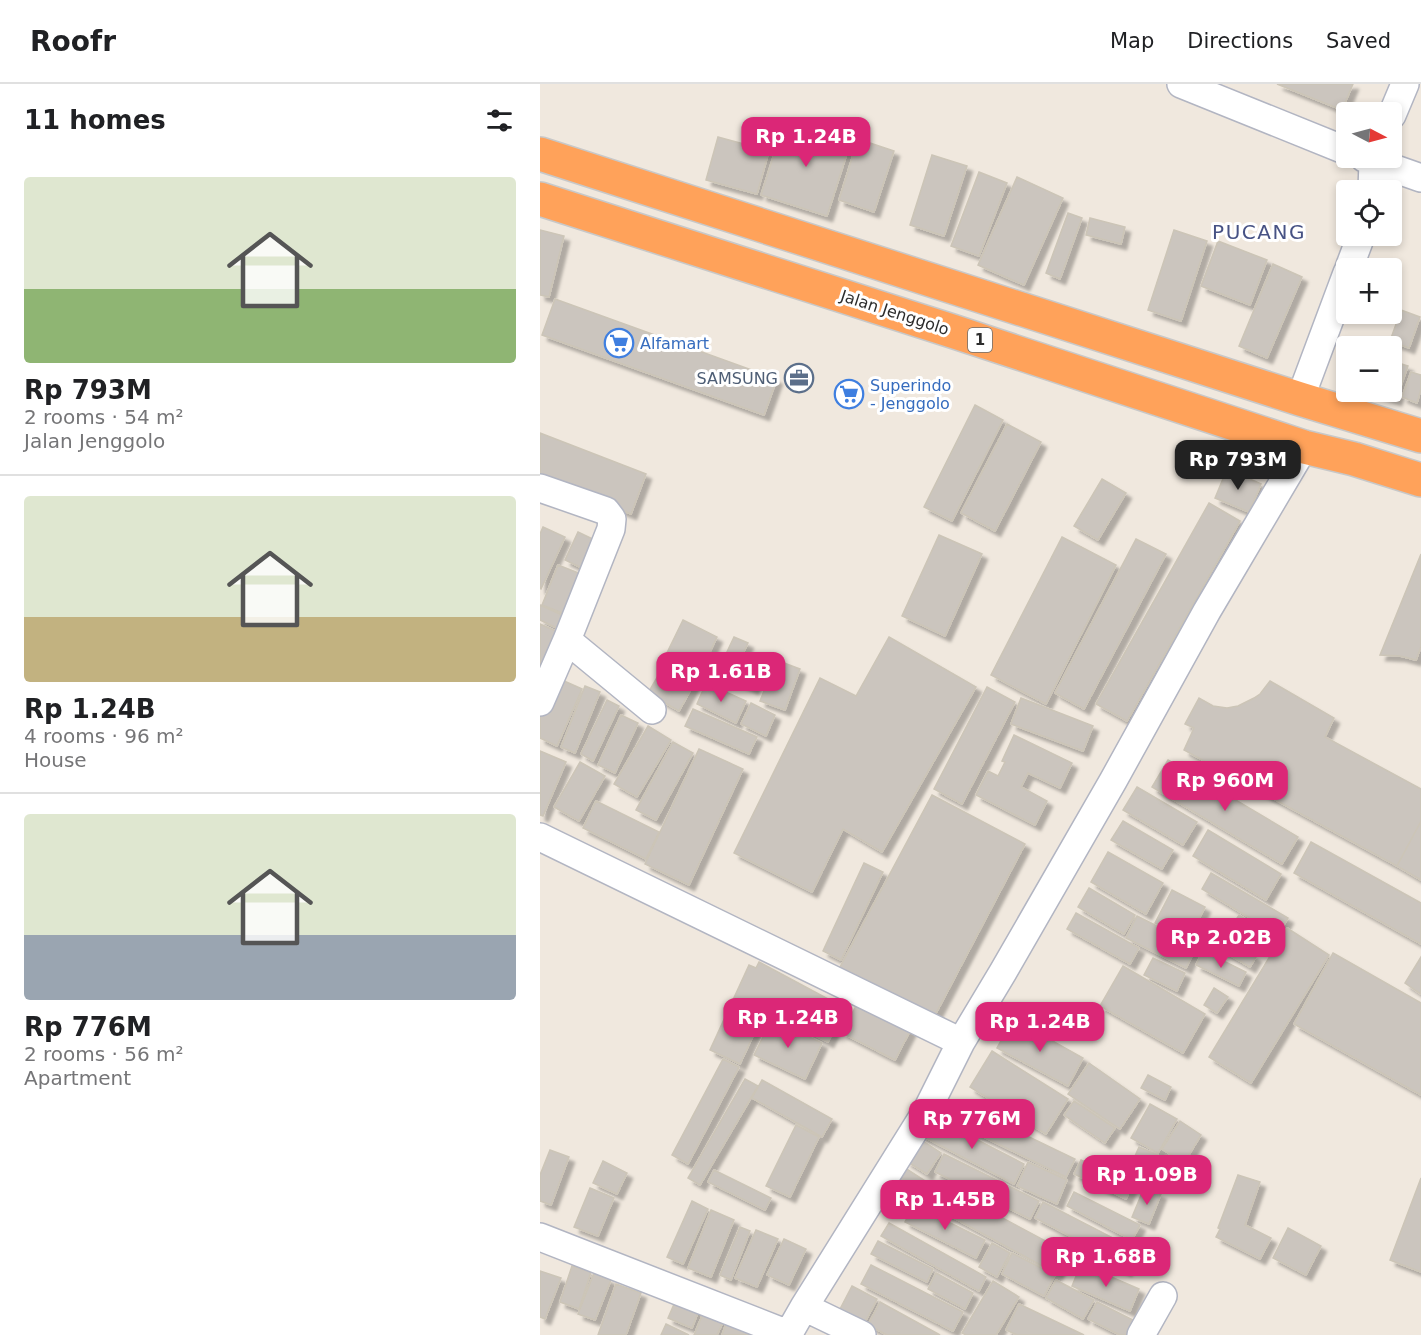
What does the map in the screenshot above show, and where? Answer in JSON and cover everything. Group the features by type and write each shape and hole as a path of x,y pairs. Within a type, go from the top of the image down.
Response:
{"highway":[{"path":"540,154 1421,436"},
{"name":"Jalan Jenggolo","path":"540,198 1304,447 1354,459 1421,480"}],"street":[{"path":"1181,84 1336,147"},
{"path":"1397,102 1405,84"},
{"path":"1395,168 1421,178"},
{"path":"1300,399 1336,302"},
{"path":"540,1237 788,1334 927,1110 961,1042 1113,781 1207,611 1304,447"},
{"path":"540,488 606,511 612,519 611,529 540,702"},
{"path":"567,640 652,710"},
{"path":"540,837 961,1042"},
{"path":"1141,1335 1163,1296"},
{"path":"804,1307 862,1335"}],"building":[{"path":"1277,84 1353,84 1345,102 1336,102 1336,108"},
{"path":"785,120 851,141 827,216 761,195"},
{"path":"718,137 769,151 757,194 706,180"},
{"path":"858,139 894,151 874,212 839,200"},
{"path":"932,155 967,166 944,236 910,225"},
{"path":"979,172 1007,183 979,256 951,246"},
{"path":"1017,177 1063,198 1024,285 978,265"},
{"path":"1068,213 1082,218 1060,279 1046,273"},
{"path":"1090,218 1125,227 1121,244 1086,235"},
{"path":"540,230 564,236 549,297 540,295"},
{"path":"1174,230 1207,241 1181,321 1148,310"},
{"path":"1218,241 1267,260 1250,305 1201,286"},
{"path":"1273,264 1302,277 1267,358 1239,346"},
{"path":"555,299 777,379 764,415 542,335"},
{"path":"1402,310 1420,317 1409,348 1402,345 1402,336 1392,336 1396,324 1402,324"},
{"path":"1402,364 1408,366 1402,383"},
{"path":"1411,372 1421,375 1421,389 1417,403 1402,397"},
{"path":"975,405 1003,420 952,521 924,507"},
{"path":"1007,424 1041,442 995,531 961,513"},
{"path":"540,433 646,474 631,514 540,478"},
{"path":"1227,469 1261,484 1249,512 1215,498"},
{"path":"1102,479 1126,493 1098,540 1074,526"},
{"path":"1209,503 1240,521 1127,721 1096,704"},
{"path":"543,527 565,537 541,589 540,534"},
{"path":"578,532 599,542 586,570 565,560"},
{"path":"939,535 982,554 945,636 902,616"},
{"path":"1062,537 1116,565 1046,704 991,675"},
{"path":"1136,539 1166,554 1084,709 1055,693"},
{"path":"1421,554 1421,647 1416,660 1380,655"},
{"path":"558,565 586,576 570,616 542,605"},
{"path":"540,605 571,619 565,632 540,620"},
{"path":"683,620 717,637 699,675 664,659"},
{"path":"540,624 558,632 540,673"},
{"path":"734,637 748,643 739,662 725,656"},
{"path":"889,637 976,687 882,852 843,829 812,892 734,853 820,678 856,696"},
{"path":"724,660 759,676 753,689 718,673"},
{"path":"776,660 800,669 785,710 760,701"},
{"path":"666,662 696,680 679,711 648,693"},
{"path":"555,677 582,689 557,746 540,738 540,712"},
{"path":"1270,681 1334,718 1325,737 1421,789 1421,821 1397,866 1184,750 1194,728 1185,724 1199,698 1213,706 1227,708 1238,706 1260,694"},
{"path":"706,683 746,701 736,723 697,704"},
{"path":"585,686 600,692 575,753 561,747"},
{"path":"987,687 1015,702 962,804 934,789"},
{"path":"1021,698 1093,726 1083,751 1011,724"},
{"path":"607,700 619,706 593,761 581,754"},
{"path":"751,703 775,715 766,736 741,724"},
{"path":"693,709 757,737 749,754 685,726"},
{"path":"621,715 638,723 615,773 598,765"},
{"path":"648,726 671,740 637,797 614,784"},
{"path":"1014,735 1072,763 1060,788 1028,773 1021,787 1047,801 1035,825 976,795 988,771 998,776"},
{"path":"673,742 693,753 656,820 636,810"},
{"path":"699,749 743,769 689,885 645,864"},
{"path":"540,751 566,762 543,816 540,815"},
{"path":"1168,760 1298,837 1282,864 1152,787"},
{"path":"580,762 605,776 579,821 554,807"},
{"path":"1137,787 1197,822 1183,845 1123,810"},
{"path":"932,795 1025,844 933,1019 839,969"},
{"path":"596,801 659,832 646,859 583,828"},
{"path":"1123,821 1173,850 1162,869 1111,840"},
{"path":"1421,821 1421,880 1397,866"},
{"path":"1208,830 1281,874 1266,900 1193,856"},
{"path":"1311,842 1421,903 1421,944 1294,873"},
{"path":"1108,852 1163,883 1146,914 1091,882"},
{"path":"864,863 883,872 841,960 823,951"},
{"path":"1211,873 1288,918 1278,935 1202,889"},
{"path":"1089,888 1135,915 1124,934 1078,907"},
{"path":"1172,890 1205,907 1188,940 1155,923"},
{"path":"1076,913 1139,948 1130,964 1067,929"},
{"path":"1239,915 1276,939 1268,952 1230,929"},
{"path":"1137,916 1197,946 1186,968 1126,938"},
{"path":"1287,928 1329,955 1251,1083 1209,1057"},
{"path":"1215,933 1256,957 1250,967 1209,943"},
{"path":"1203,951 1246,972 1239,986 1196,965"},
{"path":"1333,953 1421,1003 1421,1095 1294,1024"},
{"path":"1421,957 1421,994 1405,983"},
{"path":"1153,958 1185,973 1177,991 1144,975"},
{"path":"759,962 845,1008 828,1042 765,1010 740,1064 710,1050 749,965 756,968"},
{"path":"1123,966 1205,1014 1183,1053 1100,1006"},
{"path":"1214,988 1228,997 1217,1013 1204,1005"},
{"path":"858,1002 911,1029 895,1060 842,1033"},
{"path":"772,1019 822,1043 805,1079 754,1055"},
{"path":"1013,1019 1083,1058 1068,1086 997,1048"},
{"path":"992,1051 1068,1099 1046,1134 970,1087"},
{"path":"723,1059 739,1067 688,1164 672,1155"},
{"path":"1089,1063 1140,1099 1120,1129 1068,1094"},
{"path":"1148,1075 1171,1087 1165,1100 1141,1088"},
{"path":"745,1079 758,1086 700,1185 688,1178"},
{"path":"762,1080 832,1119 822,1137 752,1098"},
{"path":"1074,1101 1115,1128 1105,1143 1064,1115"},
{"path":"1150,1104 1177,1119 1158,1153 1131,1138"},
{"path":"971,1109 1075,1159 1066,1177 963,1127"},
{"path":"931,1116 1024,1164 1014,1184 920,1135"},
{"path":"1180,1121 1201,1135 1184,1163 1162,1149"},
{"path":"796,1125 819,1137 790,1197 766,1186"},
{"path":"920,1139 941,1153 927,1174 906,1161"},
{"path":"1139,1147 1158,1155 1151,1173 1131,1165"},
{"path":"550,1150 569,1157 551,1205 540,1201 540,1175"},
{"path":"944,1154 1039,1201 1030,1219 935,1172"},
{"path":"1081,1160 1133,1184 1126,1199 1074,1174"},
{"path":"603,1161 627,1173 617,1194 593,1183"},
{"path":"1028,1162 1067,1180 1057,1204 1017,1186"},
{"path":"905,1168 933,1186 920,1207 892,1189"},
{"path":"714,1170 771,1198 765,1210 708,1182"},
{"path":"1238,1175 1260,1182 1245,1225 1271,1238 1260,1259 1216,1237"},
{"path":"1421,1178 1421,1272 1390,1260"},
{"path":"941,1185 1068,1253 1057,1274 930,1205"},
{"path":"590,1188 614,1198 598,1236 574,1227"},
{"path":"1144,1188 1161,1194 1149,1224 1132,1217"},
{"path":"1074,1192 1140,1225 1132,1240 1067,1206"},
{"path":"692,1201 708,1209 683,1264 667,1257"},
{"path":"1043,1202 1115,1239 1107,1255 1035,1218"},
{"path":"914,1205 985,1240 976,1258 905,1222"},
{"path":"711,1210 734,1220 711,1277 688,1268"},
{"path":"889,1223 986,1277 979,1291 881,1236"},
{"path":"740,1227 750,1231 731,1280 720,1275"},
{"path":"1288,1228 1321,1246 1306,1275 1273,1258"},
{"path":"756,1230 778,1239 757,1287 735,1278"},
{"path":"784,1239 806,1249 789,1285 767,1275"},
{"path":"1117,1240 1136,1249 1126,1271 1107,1262"},
{"path":"878,1241 933,1269 927,1282 871,1254"},
{"path":"992,1243 1010,1253 997,1277 979,1267"},
{"path":"1012,1253 1055,1275 1044,1296 1002,1274"},
{"path":"1081,1264 1139,1289 1130,1311 1072,1286"},
{"path":"871,1265 963,1312 953,1331 861,1284"},
{"path":"572,1266 591,1272 579,1309 560,1302"},
{"path":"540,1271 561,1278 545,1319 540,1317"},
{"path":"594,1273 611,1280 595,1320 578,1314"},
{"path":"936,1273 973,1293 965,1309 928,1289"},
{"path":"1056,1280 1094,1300 1083,1319 1046,1298"},
{"path":"993,1281 1019,1297 996,1335 962,1333"},
{"path":"616,1284 641,1293 626,1335 598,1335"},
{"path":"852,1286 877,1299 863,1326 838,1313"},
{"path":"678,1295 701,1305 692,1328 668,1318"},
{"path":"880,1302 940,1335 887,1335 868,1325"},
{"path":"1097,1302 1133,1320 1126,1335 1120,1335 1088,1319"},
{"path":"1019,1304 1084,1335 1017,1335 1006,1330"},
{"path":"704,1311 724,1320 717,1335 694,1335"},
{"path":"727,1321 749,1330 747,1335 722,1335"},
{"path":"666,1324 689,1335 661,1335"}],"place":[{"name":"Alfamart","path":"619,343"},
{"name":"SAMSUNG","path":"799,378"},
{"name":"Superindo - Jenggolo","path":"849,394"}],"district":[{"name":"PUCANG","path":"1259,232"}]}
